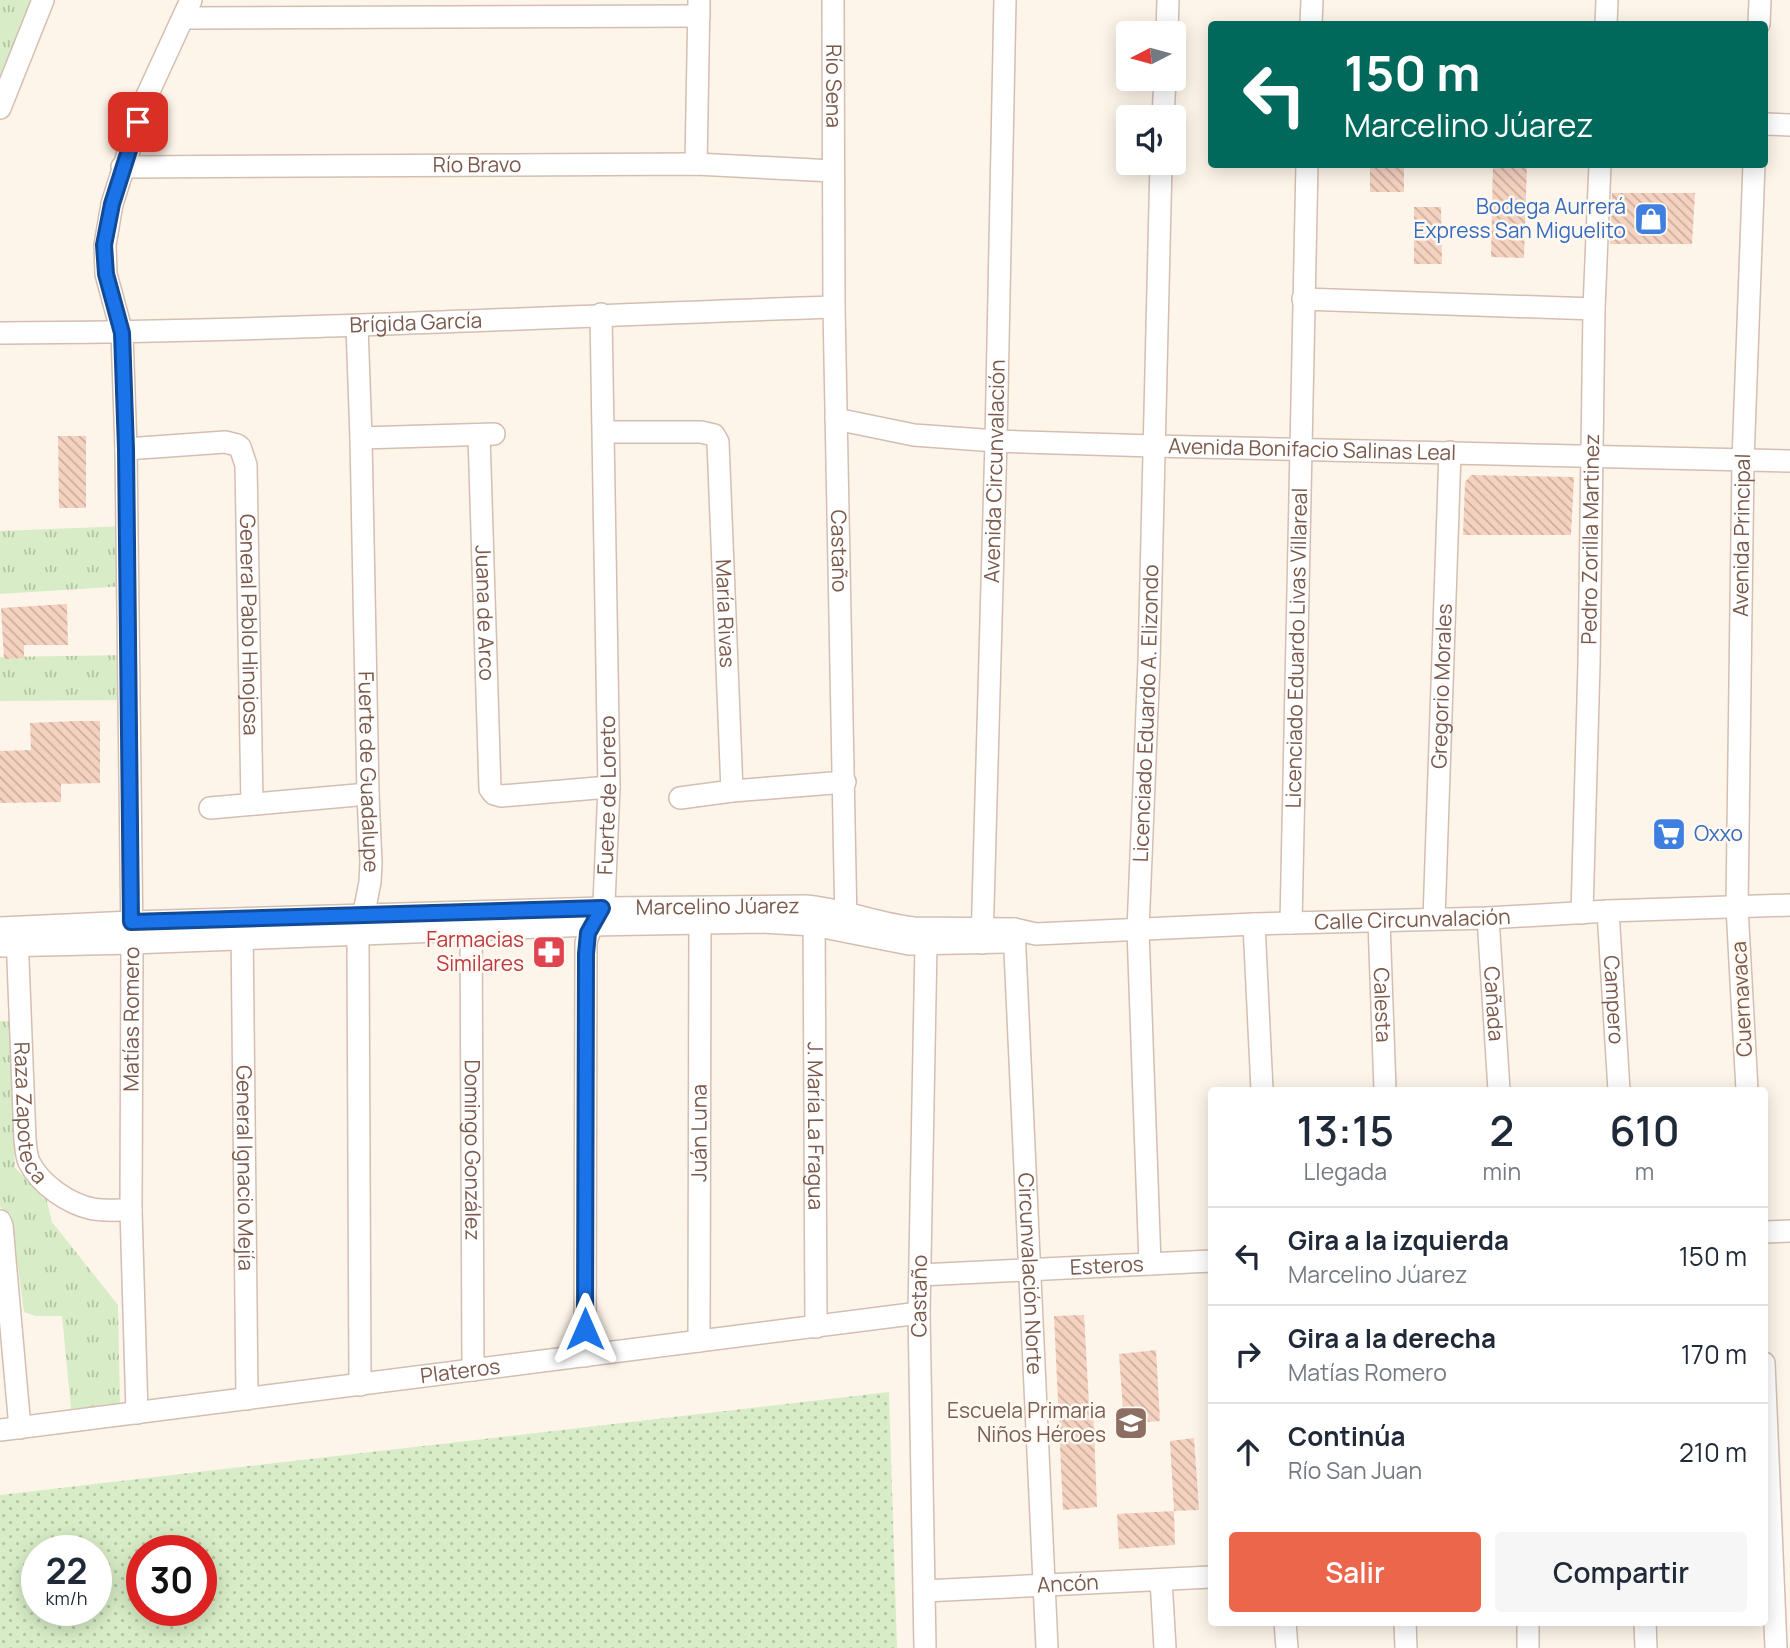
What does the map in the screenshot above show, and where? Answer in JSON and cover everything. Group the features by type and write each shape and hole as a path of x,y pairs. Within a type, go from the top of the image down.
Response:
{"street":[{"path":"0,108 43,0"},
{"name":"Río Sena","path":"833,0 833,171"},
{"name":"Avenida Circunvalación","path":"982,936 1005,0"},
{"path":"1167,21 1168,0"},
{"path":"1311,21 1312,0"},
{"path":"1606,21 1607,0"},
{"path":"1759,21 1760,0"},
{"path":"188,9 699,8 696,164"},
{"name":"Matías Romero","path":"137,1413 131,1210 132,943 126,449 122,333 106,274 104,245 122,167 145,100 188,9"},
{"path":"1768,124 1790,125"},
{"name":"Río Bravo","path":"122,167 696,164 833,171"},
{"name":"Licenciado Eduardo Livas Villareal","path":"1291,923 1307,168"},
{"name":"Pedro Zorilla Martinez","path":"1582,913 1594,309 1600,168"},
{"name":"Avenida Principal","path":"1737,907 1743,460 1754,168"},
{"name":"Castaño","path":"833,171 846,921"},
{"name":"Licenciado Eduardo A. Elizondo","path":"1150,1264 1138,930 1149,662 1161,175"},
{"path":"1303,299 1594,309"},
{"name":"Brígida García","path":"0,333 122,333 357,326 601,314 834,307"},
{"name":"Fuerte de Loreto","path":"585,1356 586,954 588,933 606,890 609,787 601,314"},
{"name":"Fuerte de Guadalupe","path":"357,326 370,882 361,924 359,1385"},
{"name":"Avenida Bonifacio Salinas Leal","path":"836,419 914,435 996,440 1790,461"},
{"name":"María Rivas","path":"604,432 701,432 714,435 719,442 732,791"},
{"name":"Juana de Arco","path":"361,438 486,434 491,789 494,794 501,796 609,787"},
{"name":"General Pablo Hinojosa","path":"126,449 225,442 237,445 244,455 251,804"},
{"name":"Gregorio Morales","path":"1434,919 1450,452"},
{"path":"680,797 845,782"},
{"path":"210,808 368,794"},
{"name":"Calle Circunvalación","path":"846,921 894,942 926,944 982,936 1790,905"},
{"name":"Cuernavaca","path":"1737,907 1747,1087"},
{"name":"Campero","path":"1608,911 1619,1087"},
{"name":"Marcelino Júarez","path":"8,937 132,943 242,929 700,915 770,922 814,916 846,921"},
{"name":"Juán Luna","path":"699,1341 700,915"},
{"name":"J. María La Fragua","path":"814,916 816,1327"},
{"name":"Cañada","path":"1488,918 1499,1087"},
{"name":"Domingo González","path":"471,921 473,1370"},
{"name":"Calle Circunvalación","path":"846,921 982,936"},
{"name":"Calesta","path":"1379,921 1385,1087"},
{"name":"Marcelino Júarez","path":"8,937 131,922 242,929"},
{"path":"1254,924 1262,1087"},
{"name":"General Ignacio Mejía","path":"242,929 247,1399"},
{"name":"Circunvalación Norte","path":"1015,935 1047,1648"},
{"name":"Raza Zapoteca","path":"8,937 28,1159 44,1183 80,1205 94,1209 131,1210"},
{"name":"Castaño","path":"925,1648 919,1313 926,944"},
{"path":"0,1221 10,1429"},
{"path":"1768,1232 1790,1231"},
{"name":"Esteros","path":"920,1275 1208,1261"},
{"name":"Plateros","path":"10,1429 919,1313"},
{"path":"1768,1430 1775,1547 1776,1648"},
{"name":"Ancón","path":"924,1591 1208,1577"},
{"path":"1161,1580 1165,1648"},
{"path":"1285,1626 1287,1648"},
{"path":"1405,1626 1406,1648"},
{"path":"1528,1626 1528,1648"},
{"path":"1645,1626 1646,1648"}],"green space":[{"path":"0,0 43,0 0,108"},
{"path":"126,526 127,586 0,594 0,531"},
{"path":"128,655 129,700 0,701 0,657"},
{"path":"0,1021 11,1021 15,1168 46,1197 52,1222 118,1305 120,1404 71,1409 62,1316 36,1316 24,1312 11,1215 0,1207"},
{"path":"889,1392 897,1648 0,1648 0,1495"}],"building":[{"path":"1370,168 1404,168 1404,192 1370,192"},
{"path":"1493,168 1527,168 1524,258 1491,257"},
{"name":"Bodega Aurrerá Express San Miguelito","path":"1612,193 1695,193 1692,244 1610,244"},
{"path":"1414,207 1441,207 1442,264 1414,264"},
{"path":"58,436 86,436 86,508 59,508"},
{"path":"1471,475 1574,477 1571,535 1463,535 1465,482"},
{"path":"67,604 68,645 24,645 24,658 4,659 1,608"},
{"path":"100,721 100,783 61,784 61,802 0,803 0,751 31,750 30,723"},
{"path":"1084,1315 1089,1404 1093,1404 1097,1507 1063,1510 1054,1316"},
{"path":"1156,1350 1160,1421 1124,1424 1119,1354"},
{"path":"1194,1438 1199,1510 1174,1511 1170,1441"},
{"path":"1174,1511 1175,1545 1119,1549 1117,1514"}],"place":[{"name":"Bodega Aurrerá Express San Miguelito","path":"1651,219"},
{"name":"Oxxo","path":"1669,834"},
{"name":"Farmacias Similares","path":"549,952"},
{"name":"Escuela Primaria Niños Héroes","path":"1131,1423"}],"route":[{"path":"138,122 122,167 104,245 110,294 122,333 126,449 131,922 602,908 591,926 586,943 585,1329"}]}
